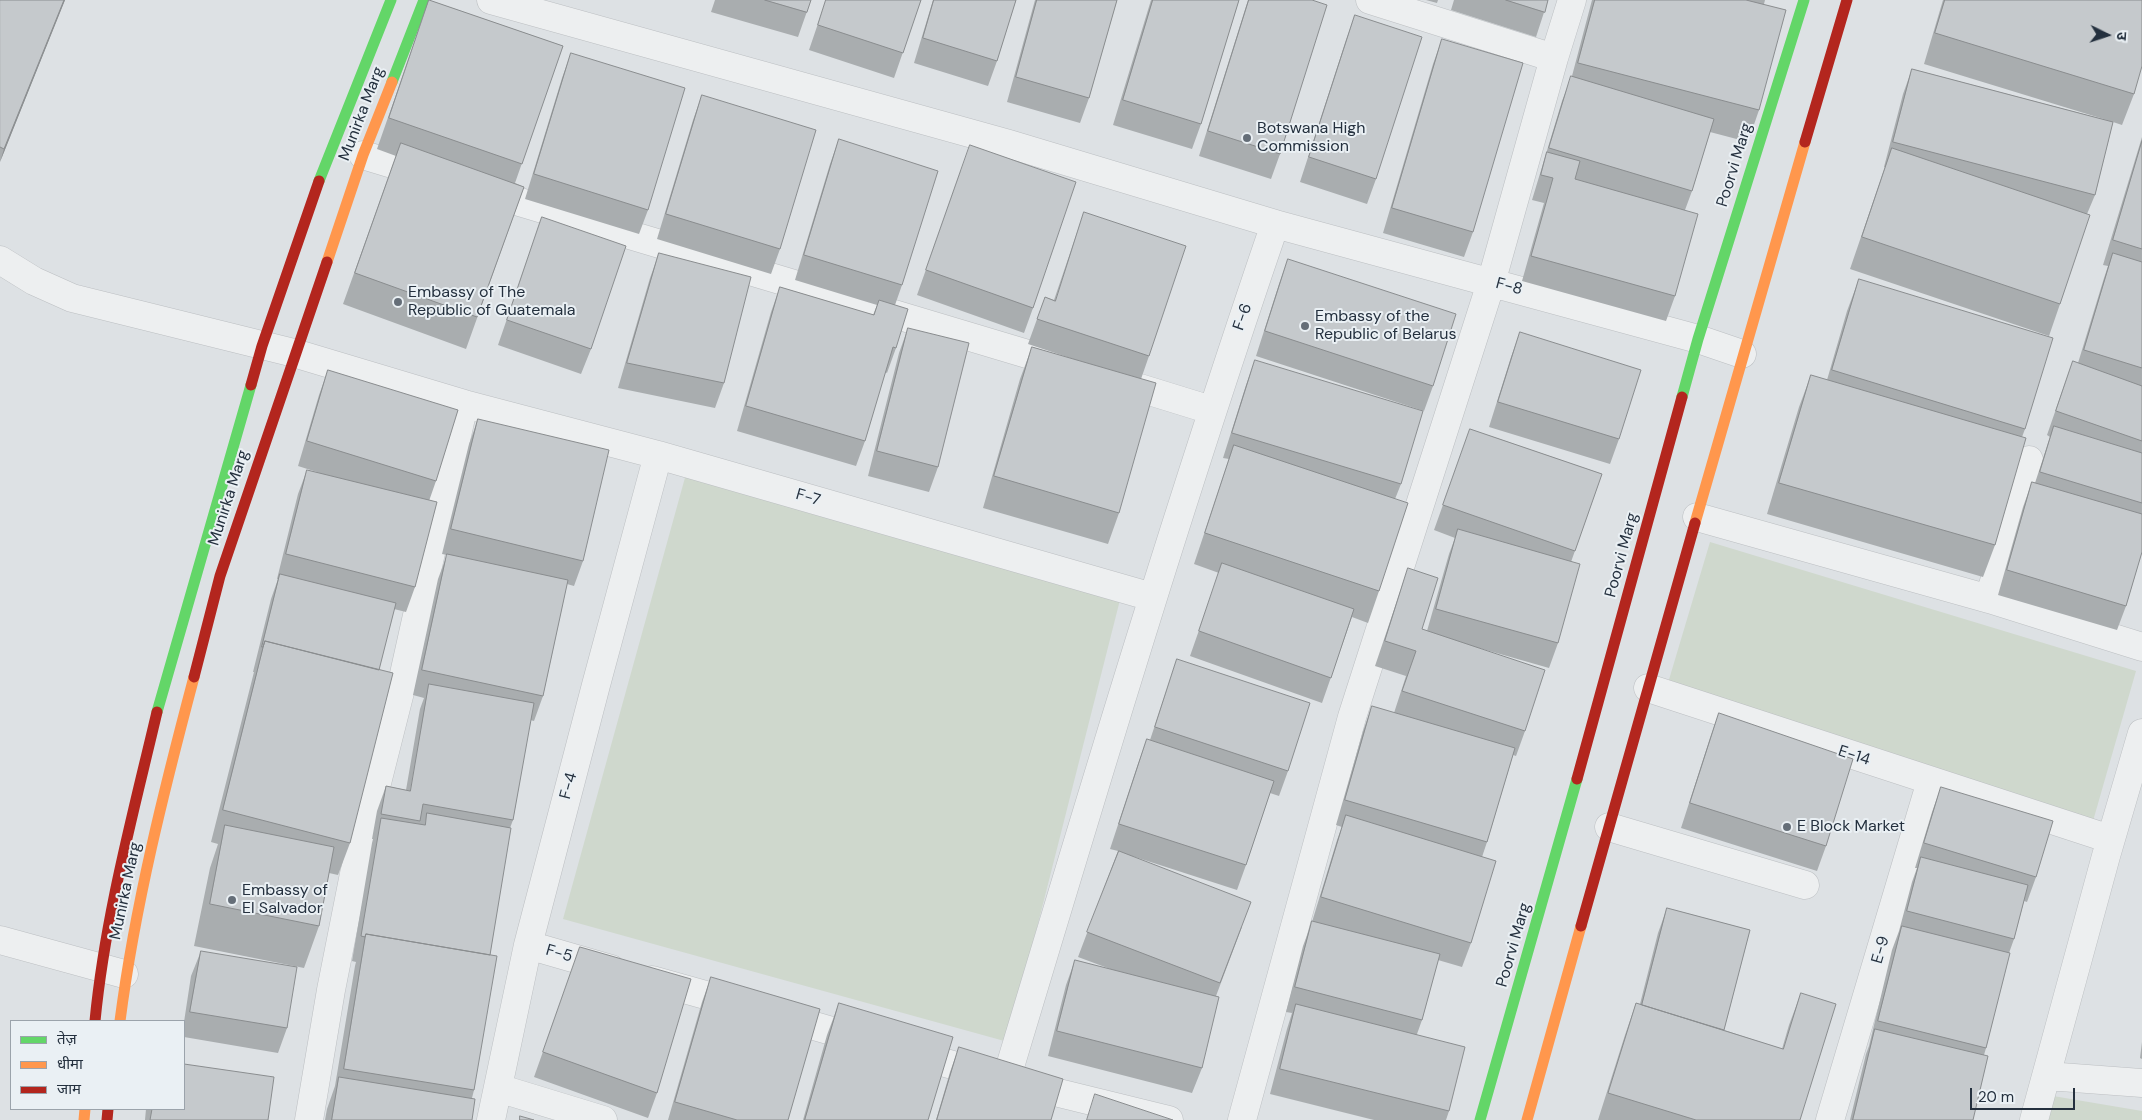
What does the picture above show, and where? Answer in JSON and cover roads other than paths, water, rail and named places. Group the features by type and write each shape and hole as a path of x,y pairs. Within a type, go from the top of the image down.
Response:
{"main road":[{"name":"Munirka Marg","path":"95,1020 100,968 132,816 162,692 262,346 317,186 391,0"},
{"name":"Munirka Marg","path":"120,1020 126,974 144,881 185,710 220,576 294,353 363,155 424,0"},
{"name":"Poorvi Marg","path":"1480,1120 1597,709 1698,339 1804,0"},
{"path":"1527,1120 1742,354 1847,0"}],"street":[{"name":"F-8","path":"491,0 1000,142 1275,224 1698,339 1742,354"},
{"path":"1370,0 1554,58"},
{"path":"1242,1120 1352,717 1492,283 1554,58 1572,0"},
{"path":"363,155 1212,410"},
{"name":"F-6","path":"1006,1080 1152,597 1212,410 1275,224"},
{"name":"F-7","path":"0,260 34,281 72,298 294,353 464,404 658,455 1152,597"},
{"path":"309,1120 331,990 354,874 400,692 464,404"},
{"name":"F-4","path":"491,1120 528,945 658,455"},
{"path":"1989,599 2029,460"},
{"path":"1697,517 1989,599 2142,647"},
{"name":"E-14","path":"1648,688 2110,839"},
{"path":"2034,1120 2110,839 2142,733"},
{"name":"E-9","path":"1830,1120 1931,781"},
{"path":"1609,827 1806,885"},
{"path":"0,940 126,974"},
{"name":"F-5","path":"528,945 1006,1080 1169,1120"},
{"path":"2047,1076 2142,1083"},
{"path":"498,1088 603,1120"}],"place":[{"name":"Botswana High Commission","path":"1247,138"},
{"name":"Embassy of The Republic of Guatemala","path":"398,302"},
{"name":"Embassy of the Republic of Belarus","path":"1305,326"},
{"name":"E Block Market","path":"1787,827"},
{"name":"Embassy of El Salvador","path":"232,900"}]}
